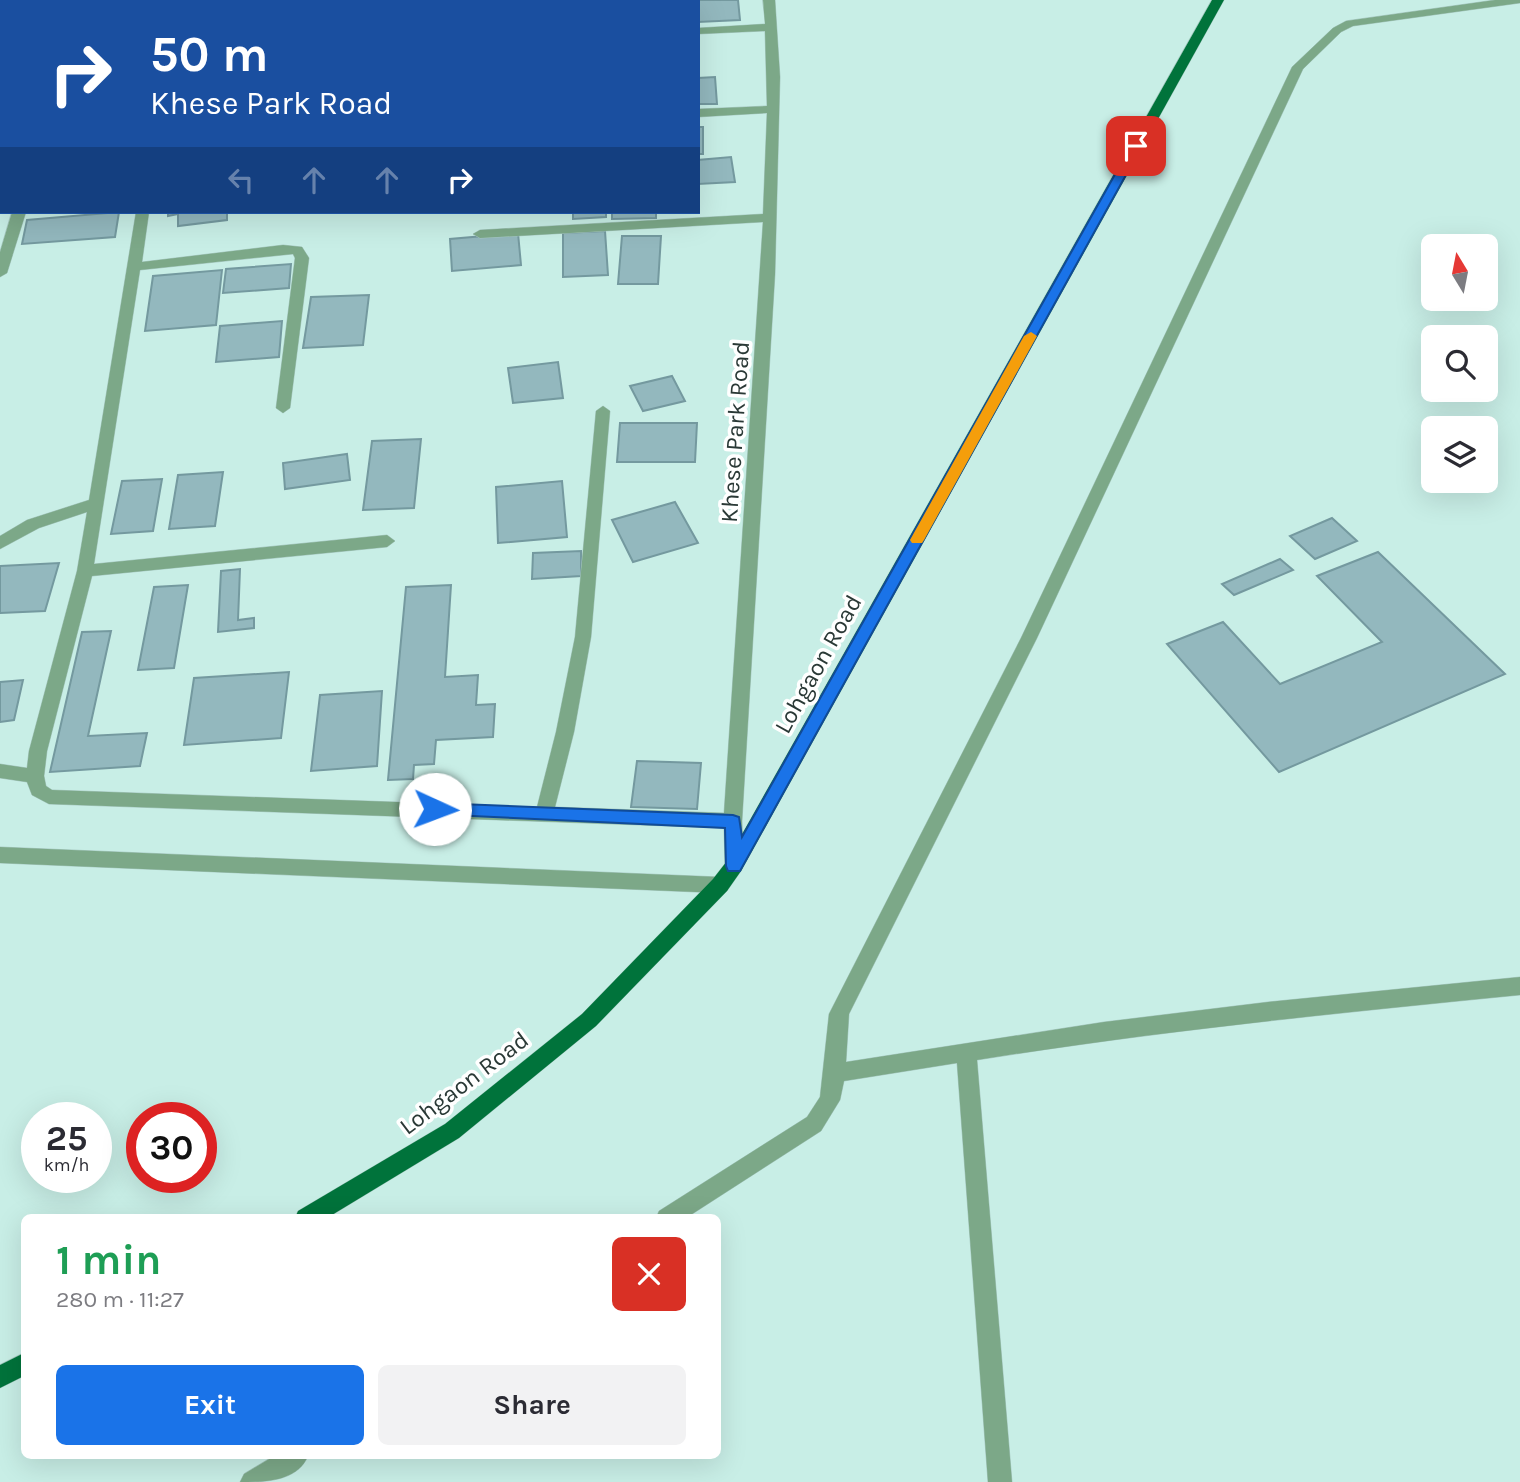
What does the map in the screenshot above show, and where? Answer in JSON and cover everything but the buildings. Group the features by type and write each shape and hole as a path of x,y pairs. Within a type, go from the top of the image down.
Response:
{"main road":[{"name":"Lohgaon Road","path":"314,1214 452,1131 589,1020 720,885 734,866 1218,0"},
{"path":"0,1377 21,1366"}],"street":[{"name":"Khese Park Road","path":"734,866 733,821 770,218 773,109 769,0"},
{"path":"673,1214 814,1124 830,1100 835,1073 839,1014 1029,638 1298,67 1337,30 1350,23 1520,0"},
{"path":"700,31 771,27"},
{"path":"700,113 773,109"},
{"path":"0,273 18,214"},
{"path":"143,214 85,572 38,751 34,776 38,790 49,797 733,821"},
{"path":"480,234 770,218"},
{"path":"134,267 283,249 297,250 302,258 283,408"},
{"path":"545,813 565,732 583,637 603,411"},
{"path":"0,543 33,524 96,503"},
{"path":"85,572 387,541"},
{"path":"0,771 34,776"},
{"path":"0,855 720,885"},
{"path":"835,1073 1104,1031 1254,1012 1520,986"},
{"path":"966,1053 1000,1482"},
{"path":"252,1482 291,1459"}],"slow traffic":[{"path":"917,540 1031,336"}],"route":[{"path":"435,809 733,821 734,866 1136,146"}]}
